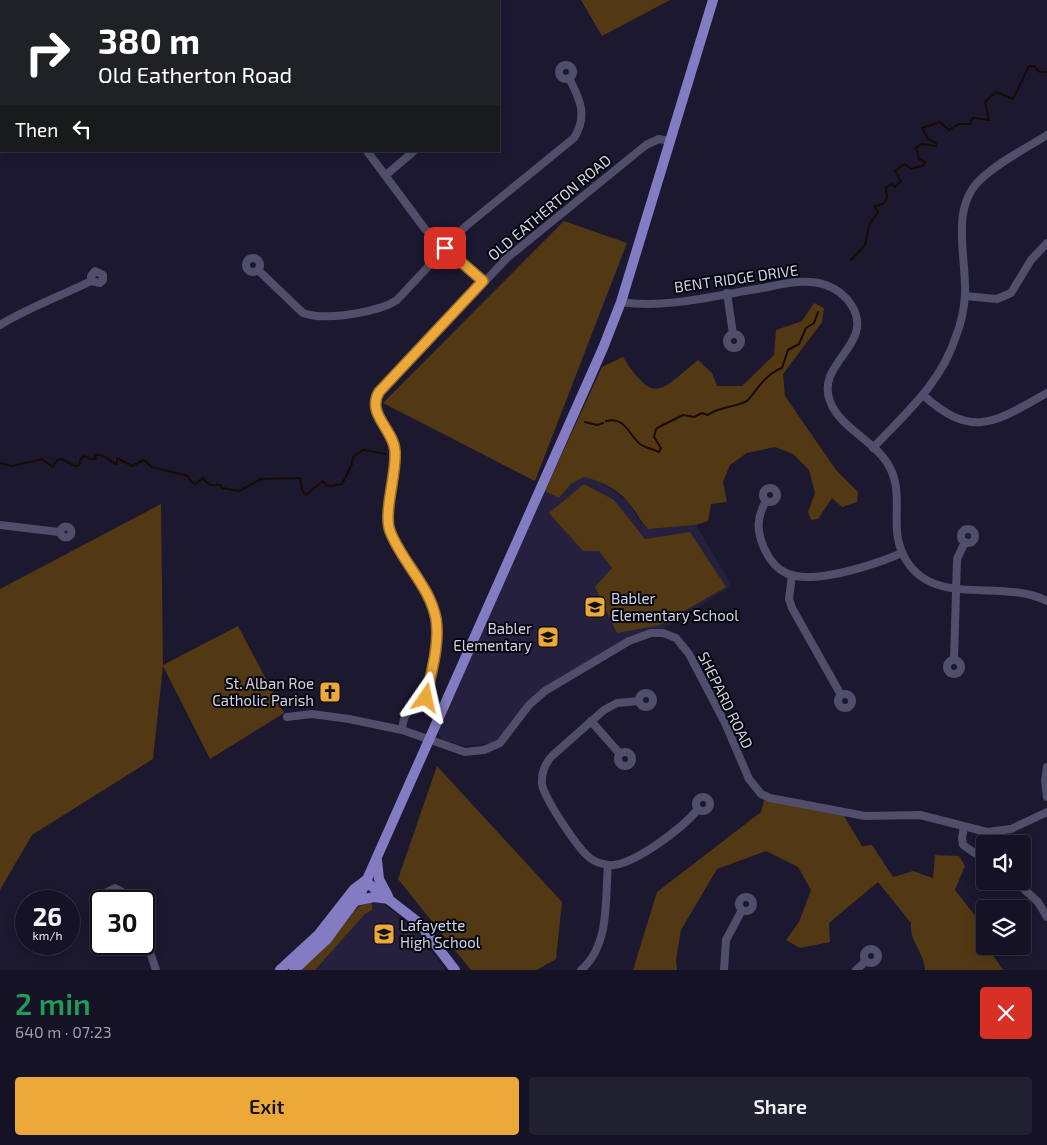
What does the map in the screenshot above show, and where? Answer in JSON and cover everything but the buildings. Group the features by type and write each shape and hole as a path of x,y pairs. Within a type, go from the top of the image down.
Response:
{"main road":[{"path":"294,970 327,939 355,901 377,858 428,739 594,370 621,302 713,0"},
{"path":"377,858 380,879 390,899"},
{"path":"365,881 419,923 455,970"},
{"path":"280,970 318,936 354,889 365,881"},
{"path":"355,901 374,897 390,899"}],"street":[{"path":"258,270 303,313 324,317 388,305 396,300 466,226 574,138 581,126 582,112 580,99 569,78"},
{"path":"873,448 923,395 937,377 956,339 965,296 962,230 968,196 980,179 1047,134"},
{"name":"OLD EATHERTON ROAD","path":"402,730 403,718 407,711 421,705 426,698 433,662 436,625 430,599 388,526 395,452 392,438 379,419 375,402 379,392 507,258 646,144 659,139 670,141"},
{"path":"368,152 425,229 483,281"},
{"path":"386,175 413,152"},
{"path":"965,296 997,299 1011,293 1031,260 1047,243"},
{"path":"0,325 30,307 92,281"},
{"name":"BENT RIDGE DRIVE","path":"621,302 651,304 803,281 826,285 845,296 855,313 857,332 849,350 830,373 827,393 833,407 888,464 895,477 898,541 902,553 919,576 940,586 956,589 1024,592 1047,601"},
{"path":"727,293 733,334"},
{"path":"923,395 951,417 980,423 1000,418 1047,393"},
{"path":"766,501 758,519 760,539 773,563 792,575 803,577 852,571 876,564 902,553"},
{"path":"0,526 59,532"},
{"path":"954,660 957,559 964,542"},
{"path":"792,575 789,598 792,608 841,695"},
{"name":"SHEPARD ROAD","path":"287,716 322,715 402,730 465,752 475,752 492,748 506,736 529,705 545,691 629,640 651,633 663,633 676,638 689,654 725,723 749,779 761,794 778,801 857,814 920,815 964,828 987,832 1002,830 1029,822 1047,812"},
{"path":"639,700 611,706 591,721 549,759 544,770 542,784 547,798 586,854 597,862 608,865 622,864 633,859 687,821 698,810"},
{"path":"591,721 620,754"},
{"path":"1047,767 1045,781 1047,796"},
{"path":"964,828 963,845 976,854"},
{"path":"581,970 589,964 599,948 608,865"},
{"path":"1025,890 1038,902 1047,917"},
{"path":"724,970 726,940 742,910"},
{"path":"151,955 156,970"},
{"path":"856,970 866,961"}],"shaded area":[{"path":"581,0 670,0 602,36"},
{"path":"564,221 627,243 535,481 383,403"},
{"path":"814,303 824,308 822,322 783,374 785,396 836,470 858,492 857,502 842,507 832,498 818,519 811,520 808,512 815,493 809,470 793,454 775,447 747,453 730,465 723,482 727,502 711,504 708,521 696,525 648,529 625,498 602,483 584,477 571,484 559,498 545,491 602,367 623,357 643,383 651,388 658,388 666,386 675,380 698,360 712,373 717,386 742,386 774,355 776,330 802,321"},
{"name":"Babler Elementary School","path":"584,476 596,479 628,501 639,520 648,529 696,525 732,586 663,629 642,632 624,640 551,685 491,743 465,746 443,740 439,735 439,728 545,491 559,498 571,484"},
{"path":"584,484 614,500 645,539 690,532 726,587 660,625 617,633 595,587 612,568 599,551 583,551 549,513"},
{"path":"161,504 163,665 238,626 284,713 210,759 163,666 153,759 32,835 0,890 0,589"},
{"path":"437,766 562,902 556,959 537,970 471,970 398,879"},
{"path":"764,800 844,816 862,846 872,845 893,877 913,871 933,878 935,855 959,856 965,866 955,890 976,917 976,955 993,955 1003,970 925,970 912,935 911,923 878,882 829,923 830,942 800,948 786,940 799,922 811,890 798,867 766,851 717,869 681,930 676,960 677,970 633,970 657,892 761,812"},
{"name":"Lafayette High School","path":"372,900 380,901 411,926 446,970 315,970 365,914 372,910"},
{"path":"372,900 372,910 365,914 315,970 297,970 338,932 358,907"}],"waterway":[{"path":"851,260 865,245 869,225 878,212 874,206 883,204 887,198 886,187 892,184 895,187 901,181 895,171 904,164 912,169 924,165 925,162 919,159 916,148 921,144 936,146 936,143 928,139 922,128 940,122 949,130 959,124 970,124 973,118 989,120 985,102 996,92 1013,99 1029,66 1034,66 1040,72 1047,72"},
{"path":"606,421 612,420 622,423 640,444 659,452 661,448 654,437 656,429 661,426 683,415 694,417 702,413 708,415 717,410 748,400 767,377 782,368 788,350 799,344 806,328 814,323 818,312"},
{"path":"585,422 597,425 603,423"},
{"path":"0,463 12,466 42,459 53,467 57,460 61,459 76,466 79,465 81,458 85,456 90,459 96,459 95,455 99,455 114,463 117,464 117,458 132,466 144,460 152,467 188,476 191,482 196,484 202,478 210,485 220,485 222,488 239,491 261,479 300,478 302,490 306,495 323,481 326,485 331,486 342,484 352,464 353,457 363,450 385,454"}],"place":[{"name":"Babler Elementary School","path":"595,607"},
{"name":"Babler Elementary","path":"548,637"},
{"name":"St. Alban Roe Catholic Parish","path":"330,692"},
{"name":"Lafayette High School","path":"384,934"}],"route":[{"path":"426,698 433,662 436,634 435,616 430,599 388,526 395,452 392,438 379,419 375,402 379,392 483,281 445,248"}]}
